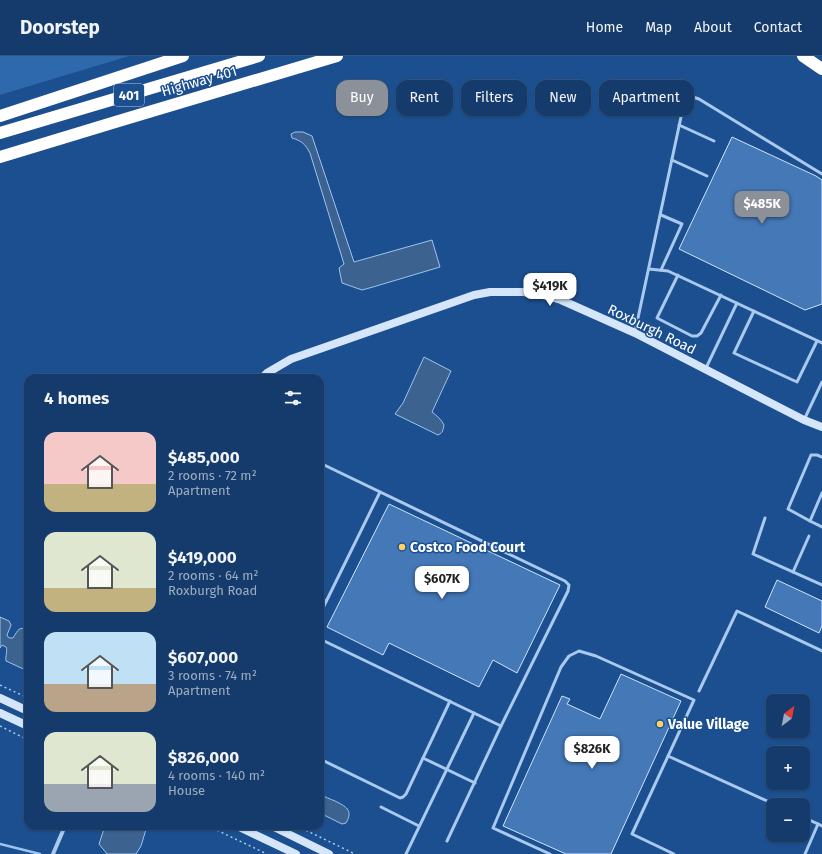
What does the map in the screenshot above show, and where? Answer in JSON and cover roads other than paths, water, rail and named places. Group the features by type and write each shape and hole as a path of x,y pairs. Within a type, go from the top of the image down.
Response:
{"highway":[{"path":"0,116 183,56"},
{"name":"Highway 401","path":"0,133 259,56"},
{"name":"Highway 401","path":"0,157 337,56"},
{"path":"803,56 822,69"}],"street":[{"name":"Roxburgh Road","path":"266,374 291,359 474,295 490,292 539,294 561,300 635,334 804,420 822,427"},
{"path":"0,698 24,709"},
{"path":"0,713 24,724"},
{"path":"54,852 63,830"},
{"path":"245,830 296,854"},
{"path":"280,830 329,854"}],"lane":[{"path":"635,334 686,99 693,97 699,99 822,174"},
{"path":"680,125 714,141"},
{"path":"672,160 707,176"},
{"path":"661,215 682,224 661,270"},
{"path":"649,269 668,271 822,343"},
{"path":"678,276 657,318 692,336 697,336 701,333 721,295"},
{"path":"705,369 737,303"},
{"path":"754,311 734,353 797,382 817,341"},
{"path":"804,420 822,382"},
{"path":"822,457 811,455 788,509 822,527"},
{"path":"324,465 558,577 569,585 568,591 501,726 447,841"},
{"path":"324,605 380,492"},
{"path":"810,521 822,493"},
{"path":"765,518 753,554 822,585"},
{"path":"793,572 809,536"},
{"path":"699,691 737,611 822,651"},
{"path":"324,641 501,726"},
{"path":"550,854 493,828 561,667 569,656 579,651 596,656 694,700 632,834 674,854"},
{"path":"324,761 400,798 403,797 406,794 450,701"},
{"path":"406,854 474,713"},
{"path":"668,756 766,800"},
{"path":"423,758 475,783"},
{"path":"381,807 420,826"},
{"path":"806,854 820,825 810,820"}],"waterway":[{"path":"0,844 40,854"}],"place":[{"name":"Costco Food Court","path":"402,547"},
{"name":"Value Village","path":"660,724"}]}
